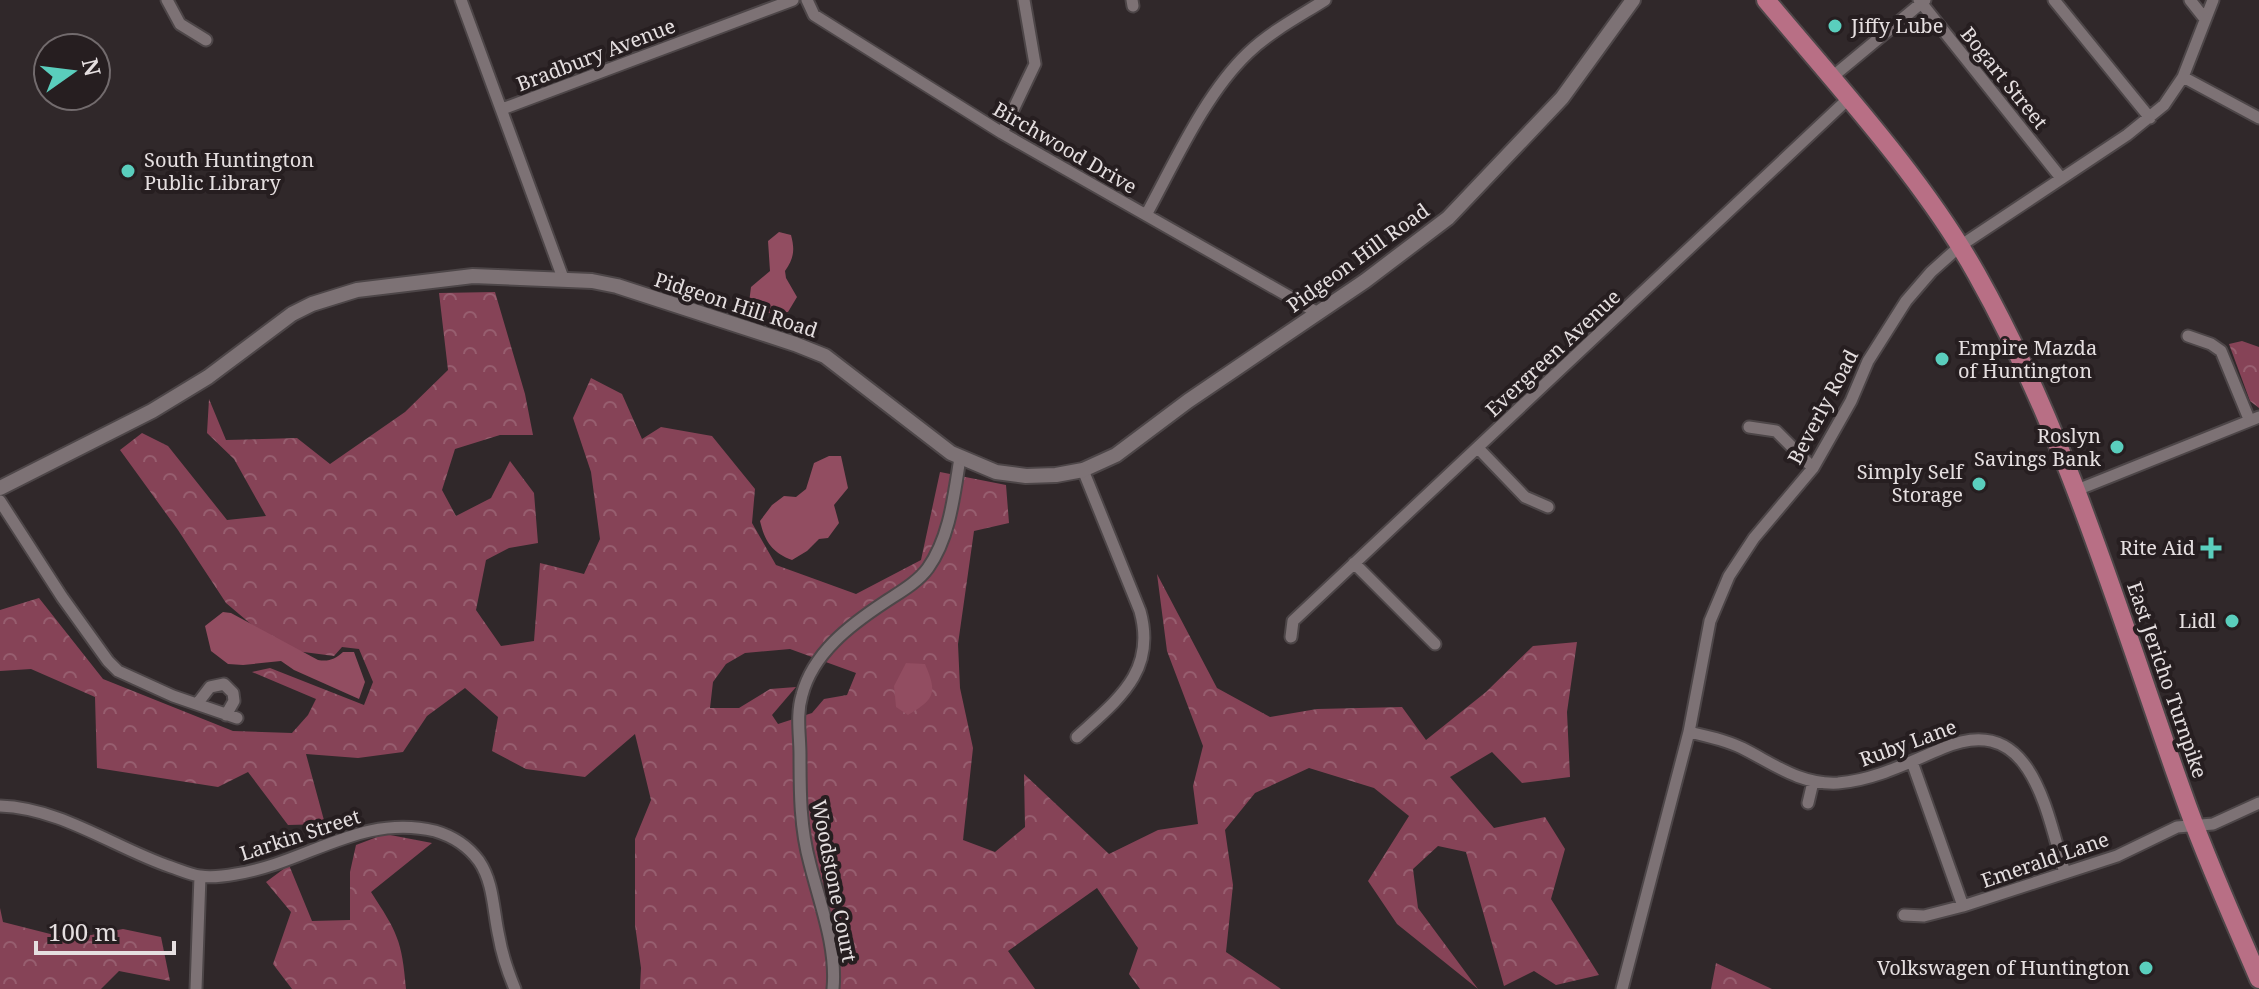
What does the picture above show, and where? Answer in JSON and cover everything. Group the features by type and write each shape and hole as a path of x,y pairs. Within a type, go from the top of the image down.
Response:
{"main road":[{"name":"East Jericho Turnpike","path":"1766,0 1908,174 1960,246 2011,340 2077,490 2194,826 2259,979"}],"street":[{"path":"167,0 180,24 206,40"},
{"path":"461,0 563,278"},
{"name":"Bradbury Avenue","path":"502,109 793,0"},
{"name":"Birchwood Drive","path":"807,0 814,15 1002,133 1318,313"},
{"path":"1002,133 1035,64 1024,0"},
{"path":"1146,215 1210,100 1230,71 1270,35 1325,0"},
{"name":"Pidgeon Hill Road","path":"0,488 152,411 208,377 292,314 338,294 448,278 563,278 617,286 825,356 960,458 996,472 1026,476 1083,470 1116,455 1188,401 1365,281 1457,209 1562,98 1633,0"},
{"path":"2054,0 2150,118"},
{"path":"2190,0 2205,19"},
{"name":"Beverly Road","path":"1622,989 1689,732 1705,641 1719,595 1747,547 1813,468 1891,322 1922,282 1960,246 2150,118 2164,105 2183,77 2213,0"},
{"path":"1831,78 1922,1"},
{"name":"Bogart Street","path":"1922,1 2061,178"},
{"path":"2183,77 2259,118"},
{"name":"Evergreen Avenue","path":"1291,637 1293,621 1848,99"},
{"path":"2077,490 2254,418 2221,351 2188,336"},
{"path":"1749,427 1776,431 1813,468"},
{"path":"1478,448 1525,497 1548,507"},
{"name":"Woodstone Court","path":"833,989 829,933 809,860 799,803 798,715 802,693 827,647 926,571 941,546 960,458"},
{"path":"1077,737 1128,686 1142,659 1146,631 1083,470"},
{"path":"0,501 108,661 118,671 140,682 197,704 232,716 233,693 224,684 210,687 197,704"},
{"path":"1354,563 1435,644"},
{"name":"Ruby Lane","path":"1689,732 1742,748 1778,769 1813,782 1837,783 1860,780 1960,741 1978,739 1998,742 2026,763 2036,780 2065,873"},
{"path":"1912,762 1963,906"},
{"path":"1808,803 1813,782"},
{"name":"Emerald Lane","path":"1904,915 1924,916 1963,906 2117,856 2177,827 2213,824 2259,803"},
{"name":"Larkin Street","path":"0,806 59,820 160,863 200,876 255,871 283,863 355,833 383,828 405,825 447,834 465,845 479,861 490,883 504,962 515,989"},
{"path":"196,989 200,876"}],"green space":[{"path":"495,292 525,394 533,435 500,435 455,449 442,490 456,516 491,498 510,461 534,493 538,543 509,548 486,560 476,610 501,646 534,641 540,563 584,574 600,539 591,472 573,418 591,378 622,394 642,439 661,427 712,436 755,489 752,523 776,565 856,594 921,560 940,472 1006,485 1009,523 974,531 958,644 960,688 973,748 963,840 995,852 1025,827 1024,774 1109,854 1158,830 1198,824 1193,786 1203,746 1167,651 1157,574 1217,688 1270,717 1317,709 1402,707 1426,740 1486,692 1533,646 1577,642 1567,712 1570,777 1522,783 1492,752 1450,777 1494,828 1545,817 1565,849 1551,899 1599,975 1556,985 1534,971 1504,986 1466,852 1438,846 1413,869 1418,908 1478,989 1397,924 1368,881 1409,816 1374,788 1309,768 1255,793 1225,830 1233,885 1226,952 1281,989 1140,989 1129,974 1138,948 1097,888 1008,951 1035,989 640,989 641,968 635,925 635,839 651,800 635,734 585,777 526,769 492,751 498,717 465,688 427,716 403,752 358,758 306,754 325,824 288,825 248,772 218,787 97,768 95,697 31,669 0,671 0,610 39,598 103,679 233,731 292,733 308,715 316,699 252,672 270,668 364,705 373,682 359,649 342,647 334,656 296,651 252,625 226,603 120,450 142,433 168,446 227,520 266,516 234,459 207,433 209,399 226,440 297,438 330,464 405,412 448,370 439,293","holes":["790,649 856,673 847,695 824,699 812,713 778,724 772,715 796,687 770,689 739,708 710,708 713,682 726,664 745,653"]},
{"path":"2242,341 2259,347 2259,408 2250,401 2229,344"},
{"path":"385,834 432,843 371,892 397,937 406,989 292,989 273,964 291,912 266,882 289,865 312,921 350,920 350,872 356,845"},
{"path":"0,908 3,922 70,939 123,929 161,937 170,981 119,971 101,989 0,989"},
{"path":"1716,963 1772,989 1711,989"}],"shaded area":[{"path":"779,232 791,235 793,254 785,271 797,297 788,312 769,313 749,303 751,287 770,271 768,241"},
{"path":"829,456 841,456 848,488 834,505 839,523 828,538 819,539 792,560 770,545 760,521 772,505 784,496 796,497 806,489 814,463"},
{"path":"223,612 231,613 318,660 354,652 365,682 359,699 281,661 228,664 211,651 205,626"},
{"path":"906,663 925,664 932,688 929,699 908,715 896,707 894,686"}],"place":[{"name":"Jiffy Lube","path":"1835,26"},
{"name":"South Huntington Public Library","path":"128,171"},
{"name":"Empire Mazda of Huntington","path":"1942,359"},
{"name":"Roslyn Savings Bank","path":"2117,447"},
{"name":"Simply Self Storage","path":"1979,484"},
{"name":"Rite Aid","path":"2211,548"},
{"name":"Lidl","path":"2232,621"},
{"name":"Volkswagen of Huntington","path":"2146,968"}]}
